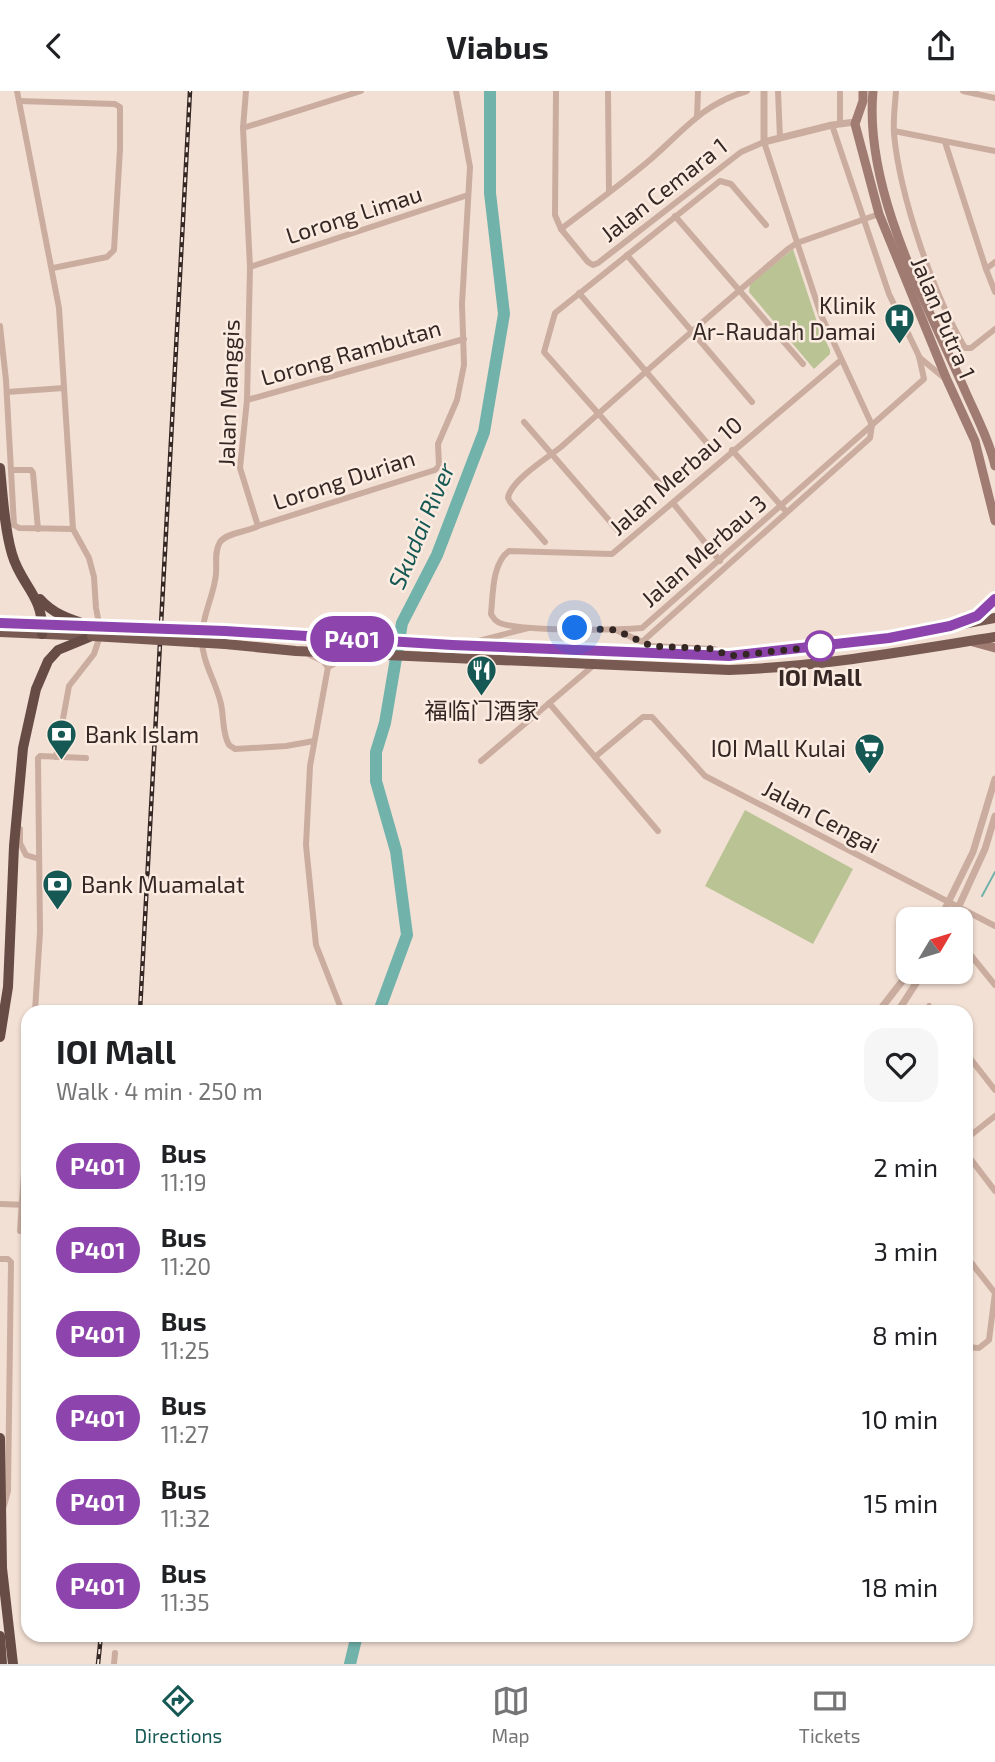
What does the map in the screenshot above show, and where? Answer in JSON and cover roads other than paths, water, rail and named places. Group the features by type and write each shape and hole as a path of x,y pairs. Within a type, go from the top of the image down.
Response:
{"highway":[{"path":"0,468 8,496 12,557 39,603 42,629"},
{"path":"30,588 46,606 92,631"},
{"path":"0,1037 8,987 14,846 23,748 36,689 42,671 58,650 92,631"},
{"path":"0,1438 6,1664"},
{"path":"0,1636 6,1664"}],"main road":[{"name":"Jalan Putra 1","path":"863,91 858,122 879,214 975,441 995,521"},
{"name":"Jalan Putra 1","path":"873,91 874,147 882,184 905,256 978,421 995,466"},
{"path":"868,114 873,123 866,132 858,122 868,114"},
{"path":"950,626 977,616 995,599"},
{"path":"0,623 15,628 225,631 457,645 729,656 889,638 995,618 995,627"},
{"path":"0,632 15,628"},
{"path":"92,631 296,651 729,670 773,669 870,657 995,637"},
{"path":"968,641 995,648"}],"street":[{"path":"17,91 60,308 73,529 89,558 101,633 94,654 69,686 56,757"},
{"name":"Jalan Manggis","path":"246,91 243,128 250,267 247,400 240,468 258,526"},
{"path":"243,128 361,91"},
{"path":"456,91 470,167 462,304 464,339"},
{"path":"556,91 555,215 562,229 649,160 697,117 720,100 747,91"},
{"path":"608,91 609,192"},
{"path":"697,117 698,91"},
{"path":"642,642 870,438 873,425 821,315 764,142 764,91"},
{"path":"778,91 780,138"},
{"path":"841,91 836,124 889,294 919,356 947,380"},
{"path":"897,91 894,131 899,171 929,269 967,349 995,329"},
{"path":"963,91 995,99"},
{"path":"19,101 116,104 120,107 114,250 107,257 53,268"},
{"path":"764,142 836,124 858,122"},
{"path":"894,131 995,151"},
{"name":"Jalan Cemara 1","path":"562,229 588,262 593,265 598,263 741,152 764,142"},
{"path":"945,142 995,292"},
{"path":"666,489 544,352 553,316 716,183 723,181 731,184 766,225"},
{"name":"Lorong Limau","path":"250,267 468,195"},
{"path":"545,543 508,498 511,487 598,414 691,330 797,243 879,214"},
{"path":"674,216 803,364"},
{"path":"627,255 752,402"},
{"path":"986,269 995,261"},
{"path":"579,293 713,450"},
{"path":"0,326 11,470 8,496 14,525 19,528 73,529"},
{"name":"Lorong Rambutan","path":"247,400 464,339"},
{"name":"Lorong Durian","path":"258,526 435,470 439,466 438,444 457,400 464,365 464,339"},
{"name":"Jalan Merbau 3","path":"494,588 491,614 500,623 616,630 642,628 924,379 919,356"},
{"name":"Jalan Merbau 10","path":"494,588 498,563 509,551 612,554 841,360"},
{"path":"7,392 64,387"},
{"path":"524,422 620,533"},
{"path":"732,450 787,514"},
{"path":"11,470 30,470 33,473 37,529"},
{"path":"673,503 726,568"},
{"path":"258,526 241,534 226,535 217,550 212,597 202,625 203,655 220,698 229,745 235,749 286,746 314,741"},
{"path":"457,645 532,627"},
{"path":"616,630 651,646 714,649 729,656"},
{"path":"296,651 316,656 328,667"},
{"path":"340,1005 316,945 306,845 307,798 314,741 328,667 345,657 361,653"},
{"path":"481,761 594,665"},
{"path":"549,703 658,831"},
{"name":"Jalan Cengai","path":"595,757 643,717 652,717 705,776 957,907"},
{"path":"35,1005 40,932 38,758 86,758"},
{"path":"21,778 20,843 26,855 39,859"},
{"path":"947,907 973,852 995,779"},
{"path":"959,907 985,849 995,816"},
{"name":"Jalan Cengai","path":"973,916 995,926"},
{"path":"973,958 995,985"},
{"path":"884,1005 900,984"},
{"path":"902,1005 916,984"},
{"path":"973,1062 995,1090"},
{"path":"973,1133 995,1116"},
{"path":"973,1162 995,1191"},
{"path":"0,1204 21,1205"},
{"path":"20,1231 21,1226"},
{"path":"0,1259 8,1259 11,1262 8,1491 1,1517"},
{"path":"973,1265 995,1293 989,1340 979,1348 973,1348"},
{"path":"114,1664 116,1653"}],"waterway":[{"name":"Skudai River","path":"381,1005 407,935 396,851 376,781 376,752 385,723 402,623 437,555 484,432 504,314 490,193 490,91"},
{"path":"982,896 995,872"},
{"name":"Skudai River","path":"350,1664 355,1642"}],"railway":[{"path":"140,1005 190,91"},
{"path":"98,1664 100,1642"}],"place":[{"name":"Klinik Ar-Raudah Damai","path":"899,346"},
{"name":"IOI Mall","path":"820,646"},
{"name":"福临门酒家","path":"482,697"},
{"name":"Bank Islam","path":"62,762"},
{"name":"IOI Mall Kulai","path":"869,776"},
{"name":"Bank Muamalat","path":"58,912"}]}
